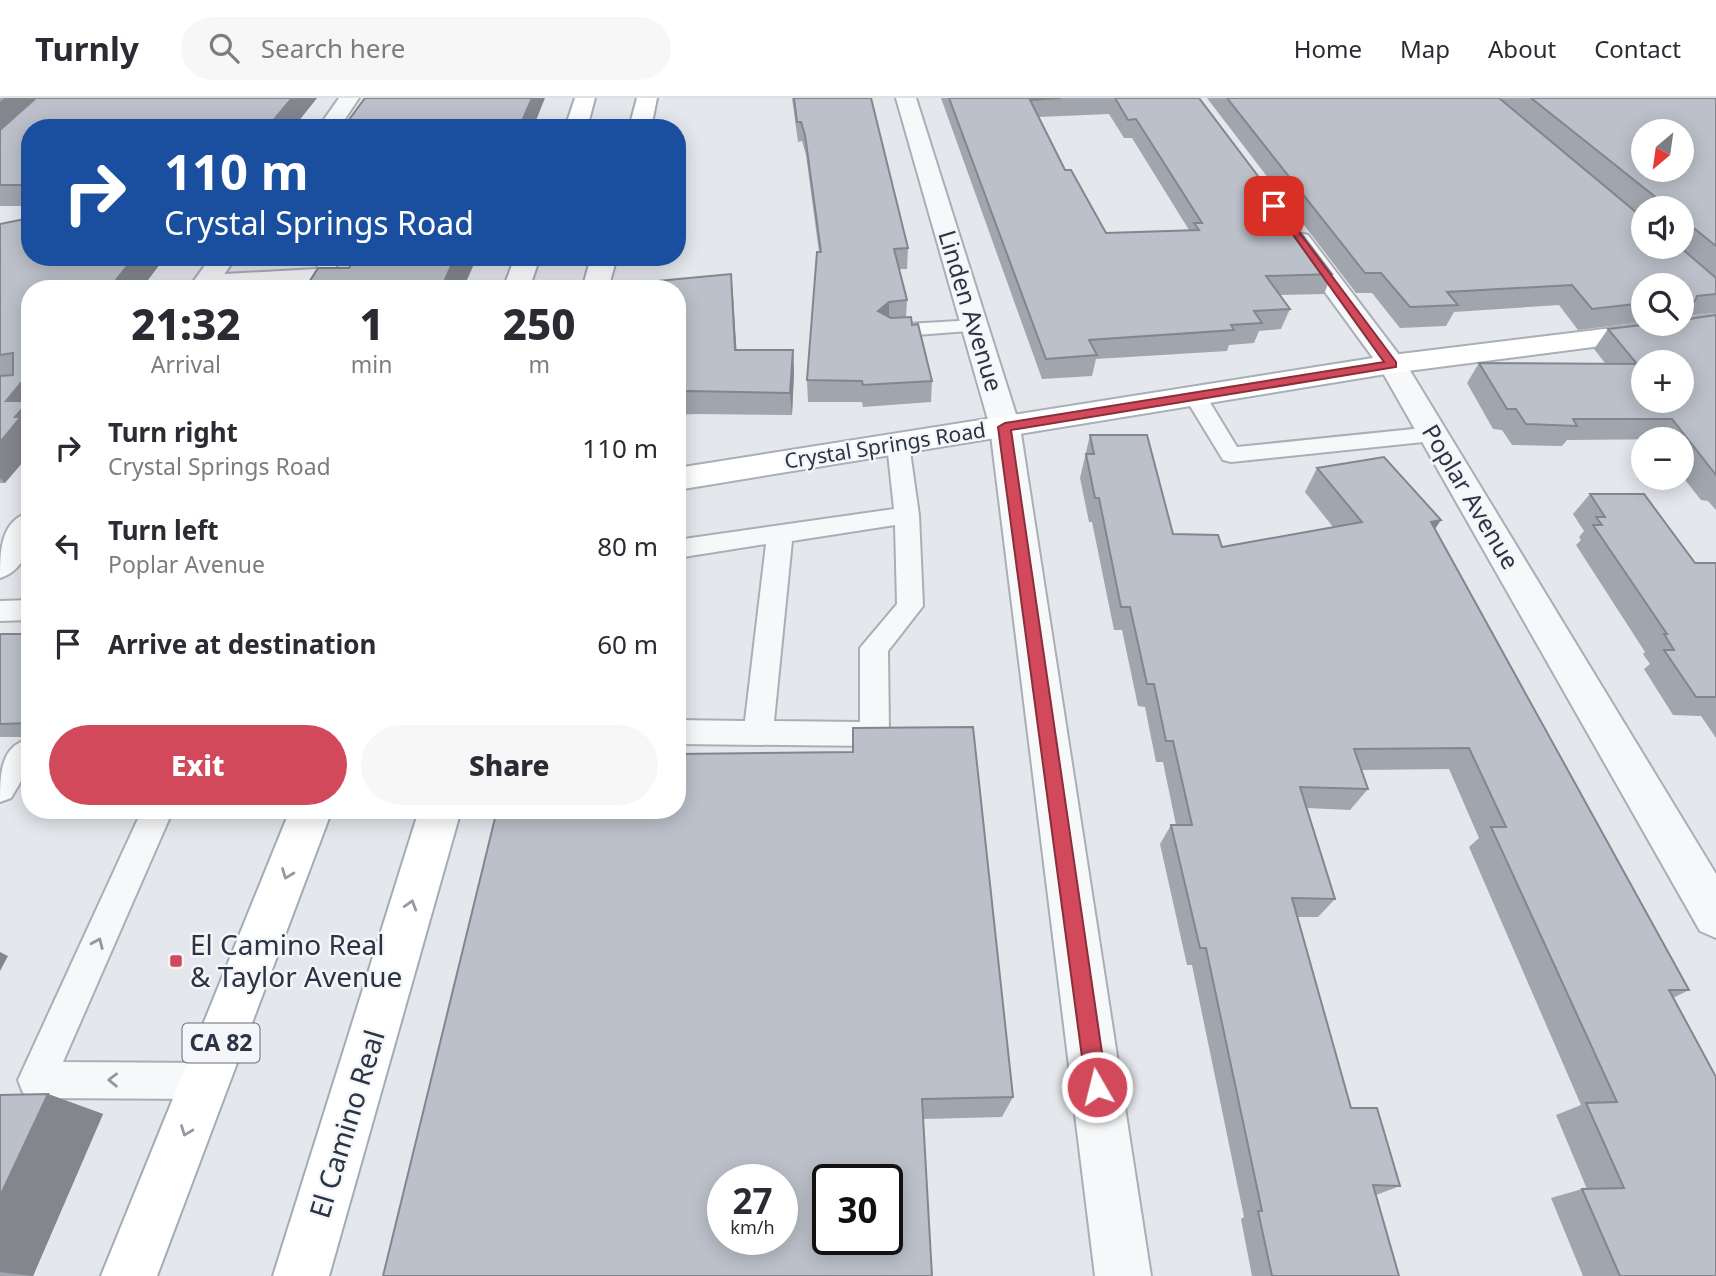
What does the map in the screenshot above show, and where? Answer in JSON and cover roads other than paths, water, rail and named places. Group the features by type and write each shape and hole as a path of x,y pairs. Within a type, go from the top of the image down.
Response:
{"main road":[{"path":"579,119 585,98"},
{"path":"642,119 647,98"},
{"name":"Crystal Springs Road","path":"686,478 1392,364 1716,323"},
{"name":"CA 82","path":"129,1276 308,819"},
{"name":"El Camino Real","path":"301,1276 437,819"}],"street":[{"path":"334,119 349,98"},
{"name":"Linden Avenue","path":"905,98 1005,427 1123,1276"},
{"name":"Poplar Avenue","path":"1282,217 1392,364 1716,916"},
{"path":"0,565 21,536"}],"lane":[{"path":"258,280 323,274 327,266"},
{"path":"890,331 975,326"},
{"path":"1195,396 1231,455 1433,434"},
{"path":"686,732 874,734 874,648 910,606 907,515 898,444"},
{"path":"686,548 907,515"},
{"path":"758,732 780,534"},
{"path":"0,611 21,610"},
{"path":"0,789 21,754"},
{"path":"154,819 36,1080 206,1080"}],"place":[{"name":"El Camino Real & Taylor Avenue","path":"176,961"}]}
